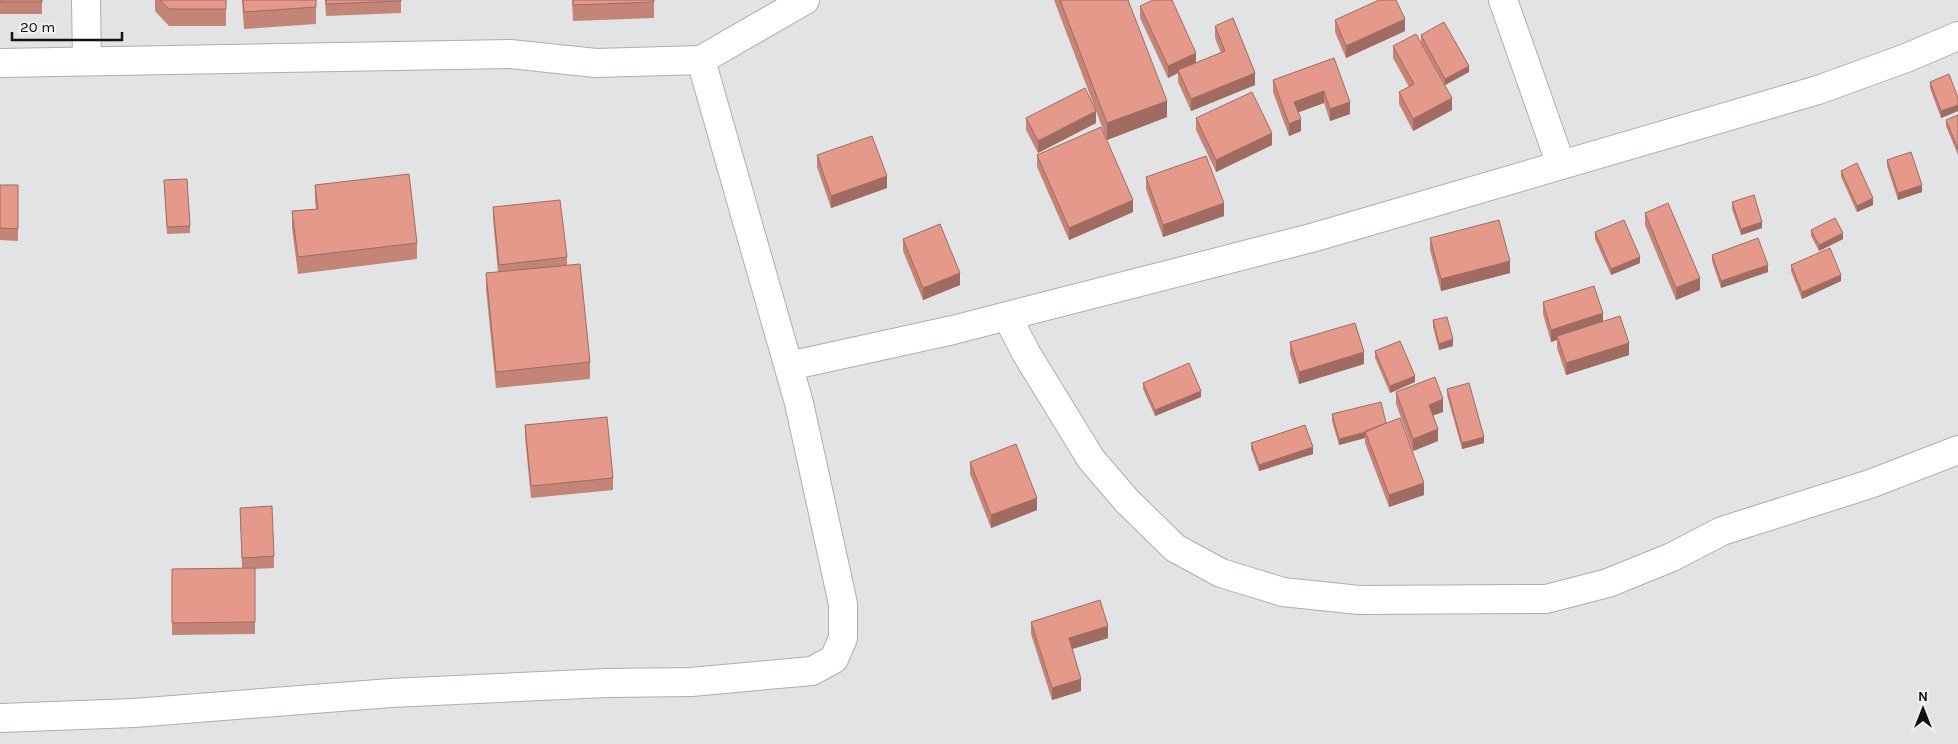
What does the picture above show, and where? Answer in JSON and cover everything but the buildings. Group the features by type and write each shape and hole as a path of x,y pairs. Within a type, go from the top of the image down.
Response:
{"street":[{"path":"86,0 86,60"},
{"path":"0,63 510,54 596,63 701,60 805,0"},
{"path":"1503,0 1561,166"},
{"path":"789,366 1007,316 1314,238 1818,90 1906,58 1955,43"},
{"path":"0,718 134,713 391,693 607,683 691,682 812,671 834,659 843,638 843,604 801,412 701,60"},
{"path":"1007,316 1026,354 1091,458 1128,501 1175,548 1221,573 1283,592 1359,600 1546,599 1608,583 1672,557 1722,531 1870,484 1958,450"}]}
